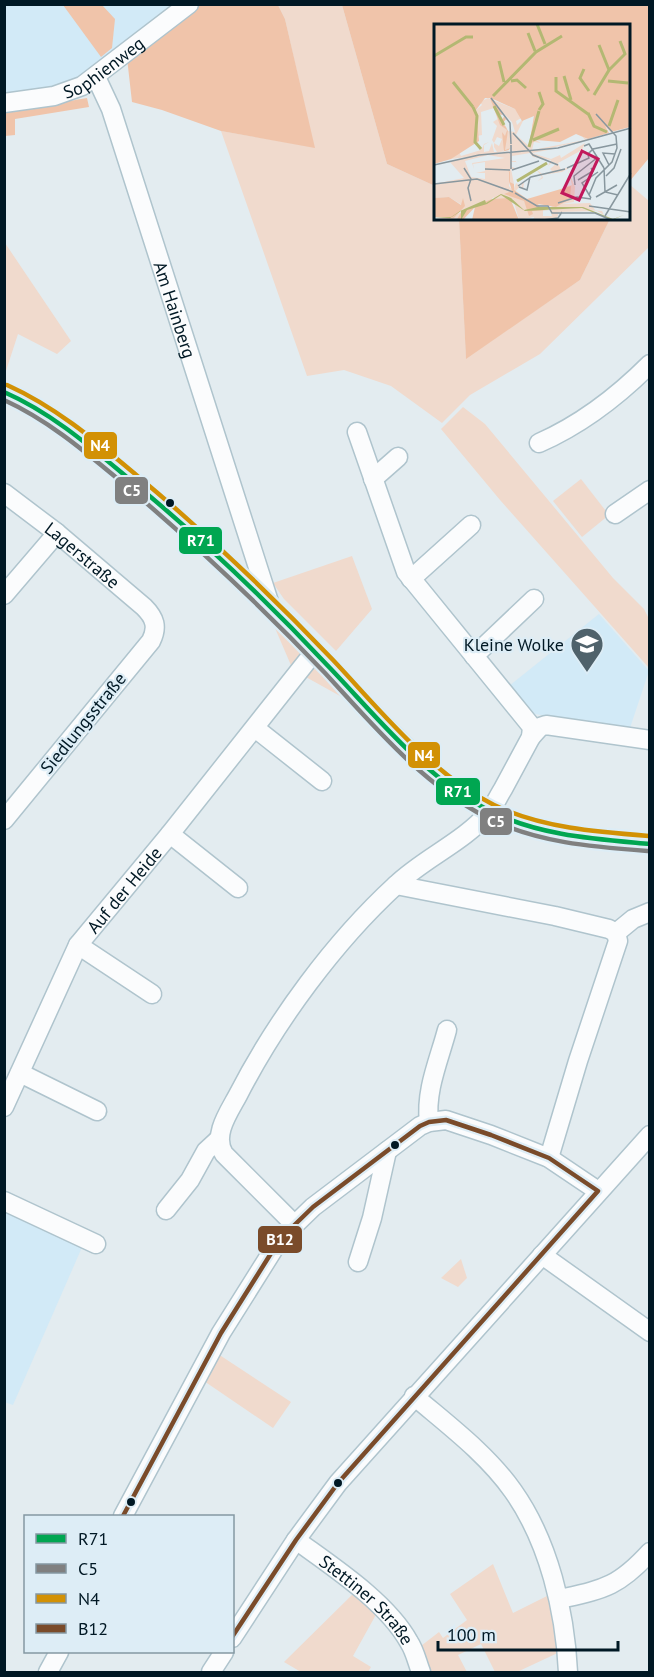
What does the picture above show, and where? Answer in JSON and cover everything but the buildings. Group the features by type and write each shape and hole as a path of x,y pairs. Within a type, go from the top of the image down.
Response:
{"street":[{"name":"Sophienweg","path":"4,103 39,99 66,93 82,86 189,4"},
{"name":"Am Hainberg","path":"96,77 111,109 270,605"},
{"path":"539,443 643,382 650,364"},
{"path":"4,392 55,418 133,481 222,558 435,773 490,811 521,824 588,838 650,844"},
{"path":"357,432 398,552 411,579 531,723 531,737"},
{"path":"373,479 398,457"},
{"path":"615,514 650,490"},
{"name":"Lagerstraße","path":"4,493 57,533 152,614 155,624"},
{"path":"411,579 471,525"},
{"path":"4,595 57,533"},
{"path":"222,558 252,544"},
{"path":"474,656 534,599"},
{"name":"Siedlungsstraße","path":"4,820 151,641 155,624"},
{"name":"Auf der Heide","path":"4,1107 78,945 170,834 315,651"},
{"path":"166,1210 190,1180 206,1151 219,1139 225,1119 259,1055 283,1017 350,933 396,885 419,865 474,828 490,811 531,737 540,727 546,725 650,740"},
{"path":"255,728 322,782"},
{"name":"Auf der Heide","path":"170,834 238,888"},
{"path":"396,885 555,915 609,928 616,933 618,941 549,1158"},
{"path":"616,933 633,919 650,912"},
{"name":"Auf der Heide","path":"78,945 152,994"},
{"path":"429,1122 427,1108 429,1094 447,1030"},
{"path":"20,1073 97,1111"},
{"path":"124,1515 221,1333 268,1257 294,1224 313,1207 429,1122 446,1120 458,1123 549,1158 598,1191"},
{"path":"234,1635 296,1540 338,1483 650,1135"},
{"path":"219,1139 224,1154 294,1224"},
{"path":"358,1262 372,1218 387,1151"},
{"path":"4,1201 96,1244"},
{"path":"542,1255 650,1332"},
{"path":"414,1396 478,1451 513,1490 526,1512 550,1566 560,1599 568,1672"},
{"name":"Stettiner Straße","path":"296,1540 339,1571 383,1610 410,1643 421,1672"},
{"path":"560,1599 604,1589 616,1583 650,1552"},
{"path":"48,1672 58,1653"},
{"path":"211,1672 223,1653"}],"shaded area":[{"path":"4,5 170,5 85,78 64,88 5,96"},
{"path":"63,5 102,5 115,19 112,48 101,57"},
{"path":"194,5 278,5 285,19 315,148 221,131 132,102 127,58"},
{"path":"278,5 342,5 387,164 434,186 434,220 459,220 466,358 580,280 610,220 630,220 630,185 649,201 649,247 540,354 470,395 442,423 391,386 344,370 307,376 221,131 314,147 285,19"},
{"path":"342,5 649,5 649,158 630,181 630,24 434,24 434,186 387,164"},
{"path":"87,98 89,107 15,119 15,135 5,136 5,112"},
{"path":"459,220 610,220 580,280 466,359"},
{"path":"5,243 71,341 57,354 18,334 5,374"},
{"path":"463,407 485,424 613,578 644,609 649,619 649,668 500,500 441,429"},
{"path":"581,479 609,515 582,537 553,501"},
{"path":"352,556 372,609 336,651 284,599 273,583"},
{"path":"269,614 302,650 303,656 293,670"},
{"name":"Kleine Wolke","path":"599,614 649,671 629,731 535,714 509,686"},
{"path":"316,666 369,717 340,696 304,676"},
{"path":"4,1208 83,1245 13,1405 4,1402"},
{"path":"461,1259 467,1278 458,1287 441,1278"},
{"path":"215,1352 291,1402 273,1428 201,1379"},
{"path":"493,1564 513,1613 553,1593 562,1651 517,1672 495,1672 481,1644 458,1655 467,1672 428,1672 417,1649 439,1632 443,1638 467,1620 450,1594"},
{"path":"356,1591 378,1611 353,1656 371,1667 368,1672 301,1672 284,1662"}],"transit line":[{"name":"N4","path":"7,385 43,404 77,427 166,500 287,613 408,740 428,759 471,792 512,813 550,824 650,836"},
{"name":"R71","path":"4,392 56,421 119,470 185,527 282,619 404,746 424,765 467,798 490,811 528,826 589,838 650,844"},
{"name":"C5","path":"4,400 70,440 155,511 230,578 400,752 441,788 486,817 525,833 586,845 649,851"},
{"name":"B12","path":"124,1515 221,1333 280,1239 313,1207 420,1126 429,1122 446,1120 491,1135 549,1158 598,1191 338,1483 296,1540 234,1634"}],"place":[{"name":"Kleine Wolke","path":"587,673"}]}
